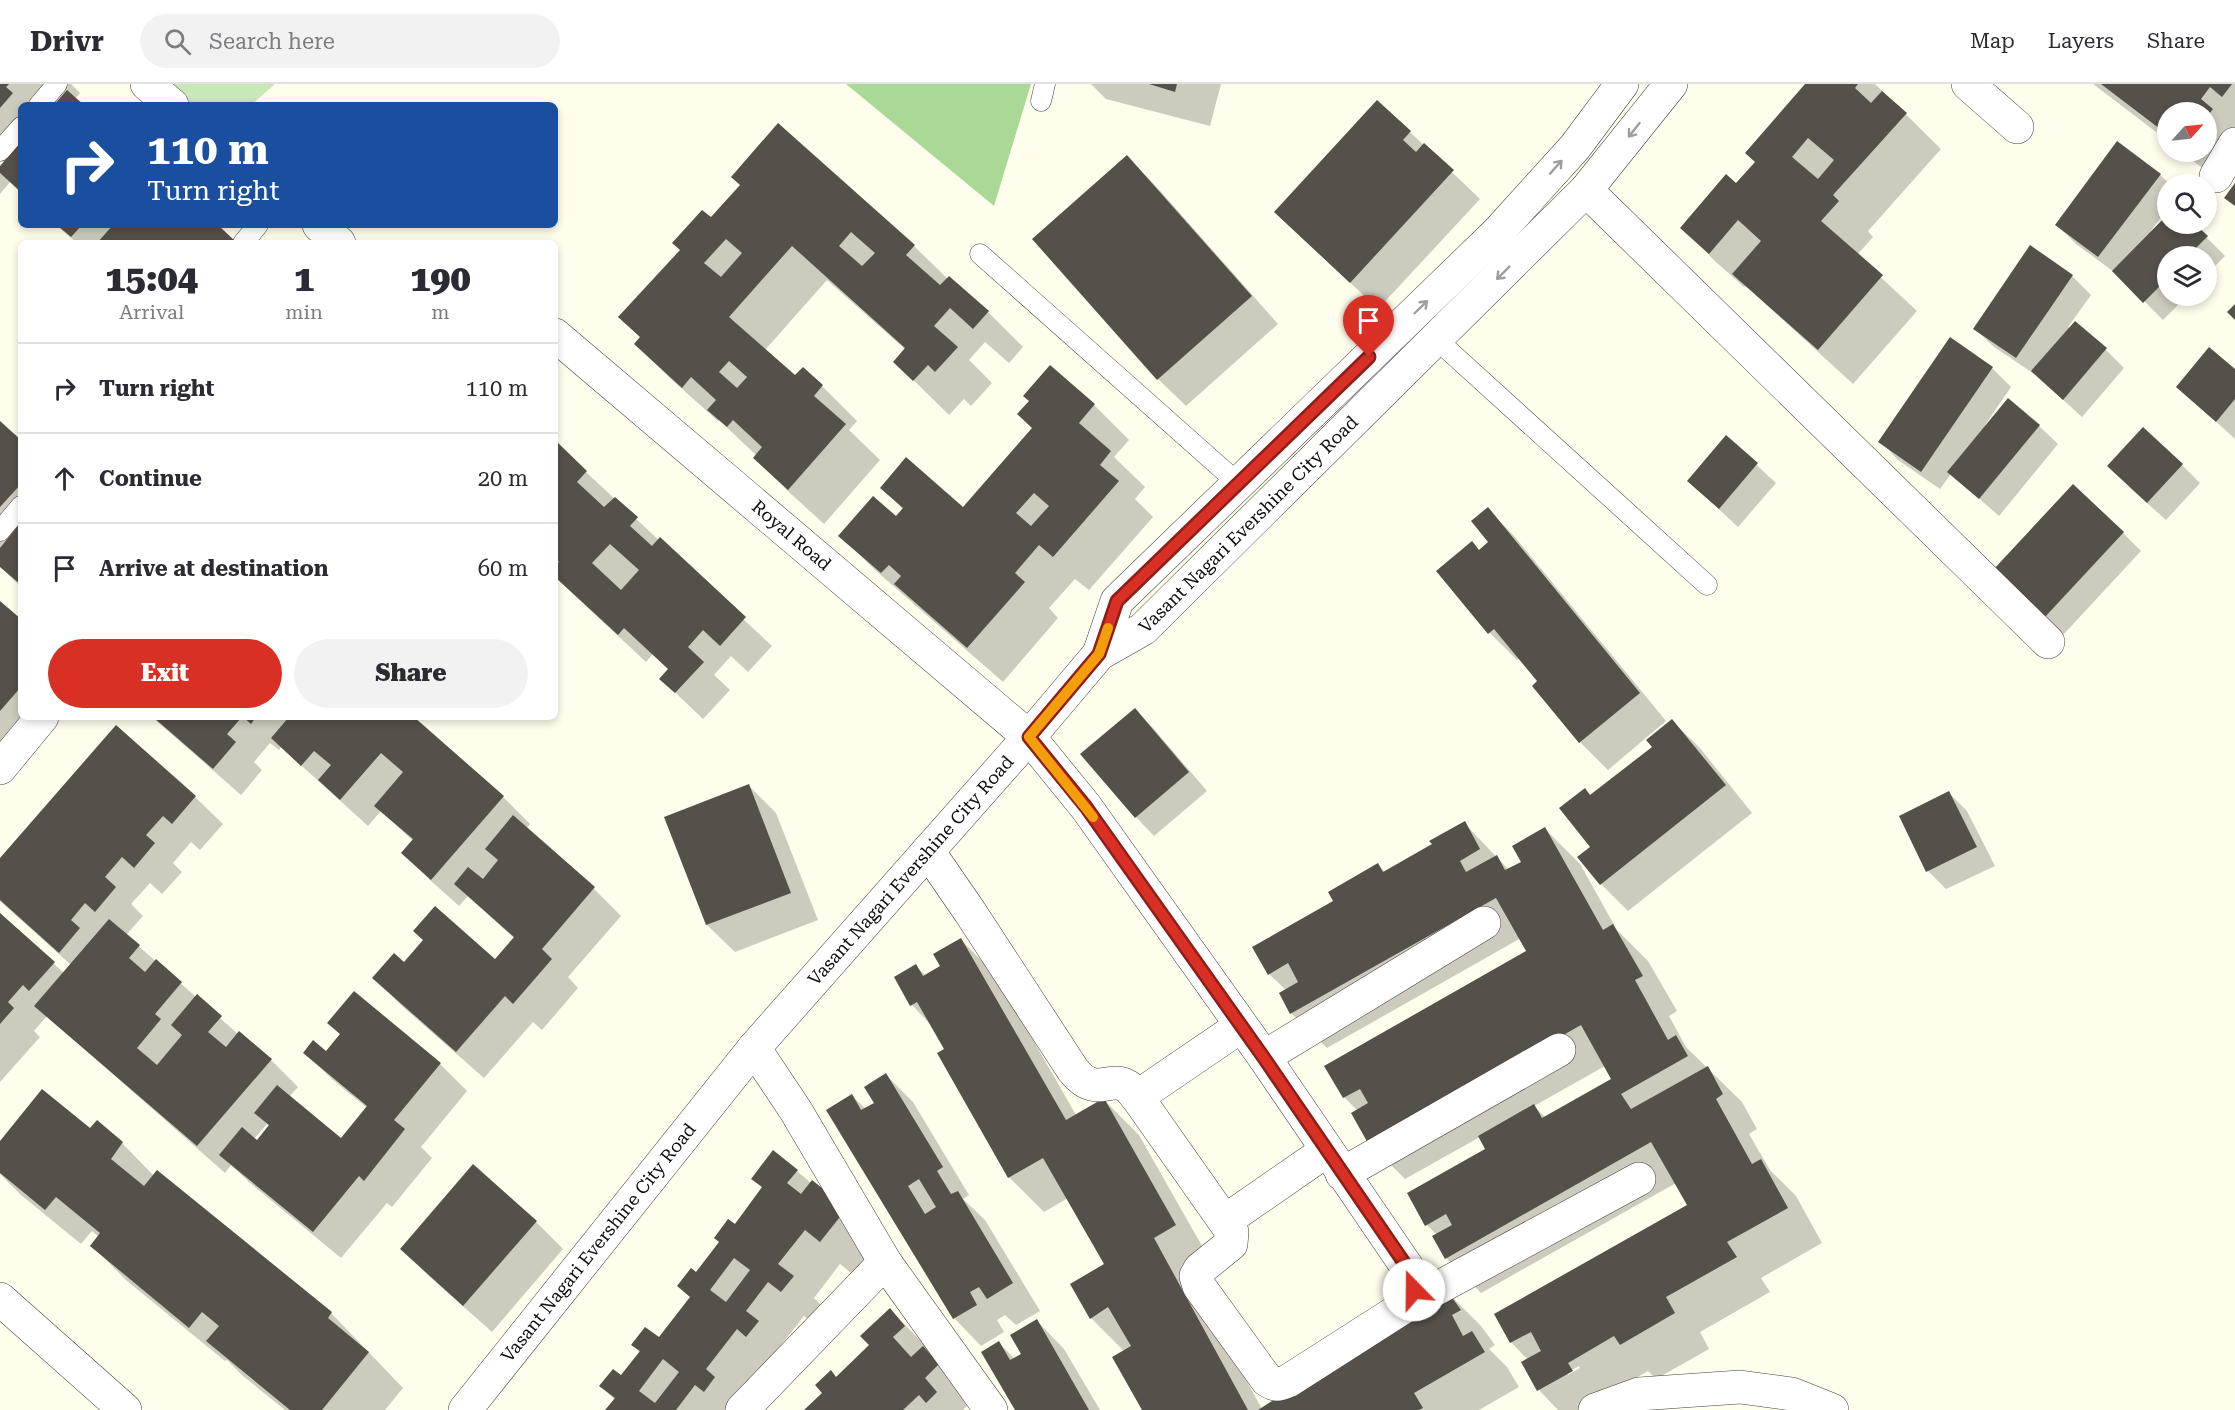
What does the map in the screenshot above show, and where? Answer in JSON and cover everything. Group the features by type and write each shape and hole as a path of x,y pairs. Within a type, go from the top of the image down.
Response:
{"street":[{"path":"147,84 168,102"},
{"path":"1099,654 1117,601 1498,232 1575,147 1622,84"},
{"name":"Vasant Nagari Evershine City Road","path":"478,1405 754,1048 1029,737 1099,654 1143,628 1587,190 1671,84"},
{"path":"1968,84 2017,127"},
{"path":"2217,174 2235,144"},
{"path":"1587,190 2048,642"},
{"path":"322,228 336,240"},
{"name":"Royal Road","path":"558,338 1029,737 1086,807 1264,1058 1410,1273 1414,1290 1410,1303"},
{"path":"0,768 40,720"},
{"path":"928,851 1081,1080 1098,1086 1126,1085 1137,1097 1225,1221 1232,1232 1231,1244 1200,1269 1196,1276 1198,1286 1267,1380 1273,1384 1279,1385 1288,1381 1410,1303 1640,1179"},
{"path":"1264,1058 1484,923"},
{"path":"1137,1097 1241,1026"},
{"path":"754,1048 796,1111 885,1262 991,1410"},
{"path":"1225,1221 1334,1163 1559,1050"},
{"path":"741,1410 885,1262"},
{"path":"0,1299 125,1410"},
{"path":"1596,1410 1639,1394 1740,1387 1792,1394 1832,1410"}],"lane":[{"path":"42,102 57,84"},
{"path":"0,151 18,130"},
{"path":"246,240 256,228"},
{"path":"980,254 1239,484"},
{"path":"1436,339 1707,585"},
{"path":"0,531 18,510"}],"green space":[{"path":"147,84 275,84 254,102 169,102"},
{"path":"846,84 1031,84 994,206"}],"building":[{"path":"0,84 9,84 6,87 13,93 0,108"},
{"path":"1149,84 1177,84 1175,92"},
{"path":"1805,84 1858,84 1855,88 1871,103 1882,91 1907,113 1833,195 1839,201 1821,221 1883,275 1818,350 1732,274 1761,241 1738,220 1709,254 1680,228 1726,174 1736,183 1755,162 1745,153","holes":["1808,138 1834,160 1818,179 1792,157"]},
{"path":"2101,84 2232,84 2222,97 2210,87 2201,99 2205,102 2157,102 2157,127"},
{"path":"67,90 81,102 57,102"},
{"path":"1377,100 1411,131 1403,140 1416,152 1424,143 1454,170 1350,283 1274,212"},
{"path":"778,123 915,245 906,255 940,285 949,276 989,311 973,329 950,308 934,326 958,347 935,372 928,365 913,381 893,362 905,348 792,246 729,317 795,375 803,367 823,385 814,396 846,424 788,490 753,458 762,447 733,420 727,427 707,410 716,400 691,377 682,388 634,344 640,337 618,317 680,250 672,243 702,210 711,217 740,185 731,177","holes":["851,232 875,253 862,266 839,246","726,239 742,253 721,277 704,263","729,361 747,377 737,388 719,372"]},
{"path":"2117,141 2161,174 2157,174 2157,179 2098,257 2055,225"},
{"path":"18,145 18,189 0,173 0,166"},
{"path":"1127,155 1252,296 1157,380 1032,239"},
{"path":"2235,183 2235,206 2224,198"},
{"path":"2157,225 2157,234 2206,234 2208,236 2198,246 2157,246 2157,289 2143,303 2112,271"},
{"path":"60,228 79,228 71,237"},
{"path":"110,228 221,228 234,240 100,240"},
{"path":"2030,245 2073,275 2016,358 1973,329"},
{"path":"2235,304 2235,320 2227,312"},
{"path":"2075,321 2107,348 2063,400 2031,371"},
{"path":"1950,337 1993,367 1921,472 1878,442"},
{"path":"2209,347 2235,369 2235,399 2216,422 2176,387"},
{"path":"1050,365 1095,404 1079,423 1111,451 1100,465 1119,481 1053,557 1039,545 1015,573 1025,582 967,648 894,584 901,576 889,565 881,573 838,536 873,496 896,516 903,508 880,488 906,457 963,507 1032,428 1017,414 1029,401 1023,396","holes":["1034,493 1049,506 1031,526 1016,513"]},
{"path":"2008,398 2040,425 1979,499 1947,472"},
{"path":"0,421 18,437 18,487 0,507"},
{"path":"2143,427 2183,464 2147,503 2107,466"},
{"path":"1726,435 1758,463 1719,509 1687,481"},
{"path":"558,443 587,471 577,482 604,507 615,497 638,517 630,526 652,546 660,537 746,617 720,646 703,630 688,647 704,662 675,693 659,679 668,669 624,628 618,635 558,580","holes":["610,544 639,570 621,590 592,563"]},
{"path":"2073,484 2124,532 2044,618 1993,570"},
{"path":"1488,507 1640,693 1579,743 1532,686 1537,681 1494,629 1488,634 1436,571 1472,541 1479,550 1488,542 1471,521"},
{"path":"18,526 18,582 0,567 0,548"},
{"path":"0,601 18,616 18,690 0,711"},
{"path":"1135,708 1189,772 1135,818 1080,754"},
{"path":"1672,719 1726,785 1600,885 1577,857 1590,847 1559,808 1585,788 1590,795 1652,747 1646,740"},
{"path":"156,720 239,720 227,734 236,742 213,769"},
{"path":"286,720 417,720 504,796 431,880 401,853 413,839 374,806 403,772 381,753 340,800 318,780 331,765 314,751 301,766 271,738"},
{"path":"116,725 196,796 172,824 163,816 146,835 155,843 134,868 122,857 105,877 116,887 95,912 85,903 71,920 80,928 59,953 0,900 0,858"},
{"path":"749,784 791,893 706,925 664,817"},
{"path":"1949,791 1977,847 1926,872 1899,816"},
{"path":"513,815 595,887 542,949 552,959 513,1004 505,996 456,1052 372,978 394,953 404,962 423,940 413,931 435,906 495,959 514,937 454,884 468,867 483,879 498,860 485,849"},
{"path":"1465,821 1480,849 1460,861 1466,872 1497,855 1505,870 1521,862 1512,846 1545,827 1603,930 1613,924 1643,976 1635,980 1668,1040 1676,1035 1688,1056 1621,1094 1631,1109 1708,1066 1723,1094 1716,1099 1752,1164 1761,1159 1788,1208 1727,1242 1737,1257 1666,1297 1675,1313 1620,1345 1614,1336 1568,1363 1573,1371 1537,1391 1521,1362 1541,1351 1531,1332 1510,1343 1494,1314 1687,1205 1651,1142 1445,1259 1432,1236 1452,1225 1446,1214 1425,1226 1407,1193 1485,1149 1478,1136 1534,1104 1542,1118 1611,1079 1581,1025 1369,1145 1351,1113 1368,1103 1360,1089 1343,1098 1324,1066 1526,951 1496,898 1290,1014 1279,993 1298,982 1288,963 1268,975 1252,947 1333,901 1328,892 1378,863 1383,872 1432,844 1429,841"},
{"path":"0,913 55,962 29,991 23,985 8,1002 14,1008 0,1024"},
{"path":"109,919 140,945 129,958 145,972 156,959 182,982 155,1014 161,1019 137,1048 157,1065 182,1035 171,1025 197,994 222,1016 208,1032 226,1047 239,1031 272,1059 197,1146 34,1006"},
{"path":"961,938 1066,1120 1104,1098 1176,1225 1154,1238 1248,1410 1142,1410 1112,1357 1131,1346 1108,1307 1090,1319 1070,1284 1104,1264 1043,1158 1008,1178 937,1053 944,1049 917,1002 910,1006 894,977 916,964 923,976 940,966 933,954"},
{"path":"354,991 441,1063 394,1120 405,1129 364,1181 359,1176 313,1232 219,1155 242,1127 257,1140 269,1125 254,1113 277,1085 341,1138 367,1106 303,1053 313,1040 326,1051 340,1034 327,1023"},
{"path":"886,1073 943,1167 937,1171 951,1194 958,1191 1013,1283 987,1299 979,1287 970,1292 977,1305 953,1319 826,1110 852,1094 861,1110 874,1103 864,1087","holes":["919,1179 936,1207 925,1214 908,1186"]},
{"path":"42,1089 90,1128 97,1120 123,1142 111,1159 144,1186 157,1170 332,1312 328,1318 369,1352 322,1410 290,1410 206,1341 219,1326 202,1312 189,1328 90,1246 100,1233 56,1197 45,1210 0,1173 0,1141"},
{"path":"773,1150 798,1170 787,1183 801,1194 812,1180 847,1208 820,1242 805,1230 778,1264 794,1276 781,1292 768,1282 746,1311 759,1321 746,1337 737,1329 706,1369 715,1377 704,1392 695,1385 676,1410 605,1410 615,1398 599,1386 613,1369 621,1375 640,1351 631,1345 645,1327 659,1337 690,1297 677,1286 691,1268 696,1272 719,1242 714,1238 728,1219 735,1224 762,1187 751,1179","holes":["734,1258 750,1270 726,1302 710,1290","663,1359 679,1372 655,1403 639,1391"]},
{"path":"473,1164 537,1221 463,1306 400,1249"},
{"path":"1446,1289 1461,1310 1452,1315 1463,1336 1472,1331 1485,1352 1414,1393 1423,1408 1419,1410 1258,1410"},
{"path":"890,1308 905,1326 893,1337 911,1357 923,1346 939,1364 925,1378 937,1392 926,1403 919,1395 903,1410 804,1410 822,1393 815,1385 831,1370 836,1377 869,1345 860,1336"},
{"path":"1037,1319 1089,1410 1015,1410 981,1352 999,1341 1010,1360 1021,1354 1010,1335"}],"slow traffic":[{"path":"1093,817 1029,737 1099,654 1108,628"}],"route":[{"path":"1369,357 1117,601 1099,654 1029,737 1086,807 1264,1058 1407,1267 1414,1290"}]}
